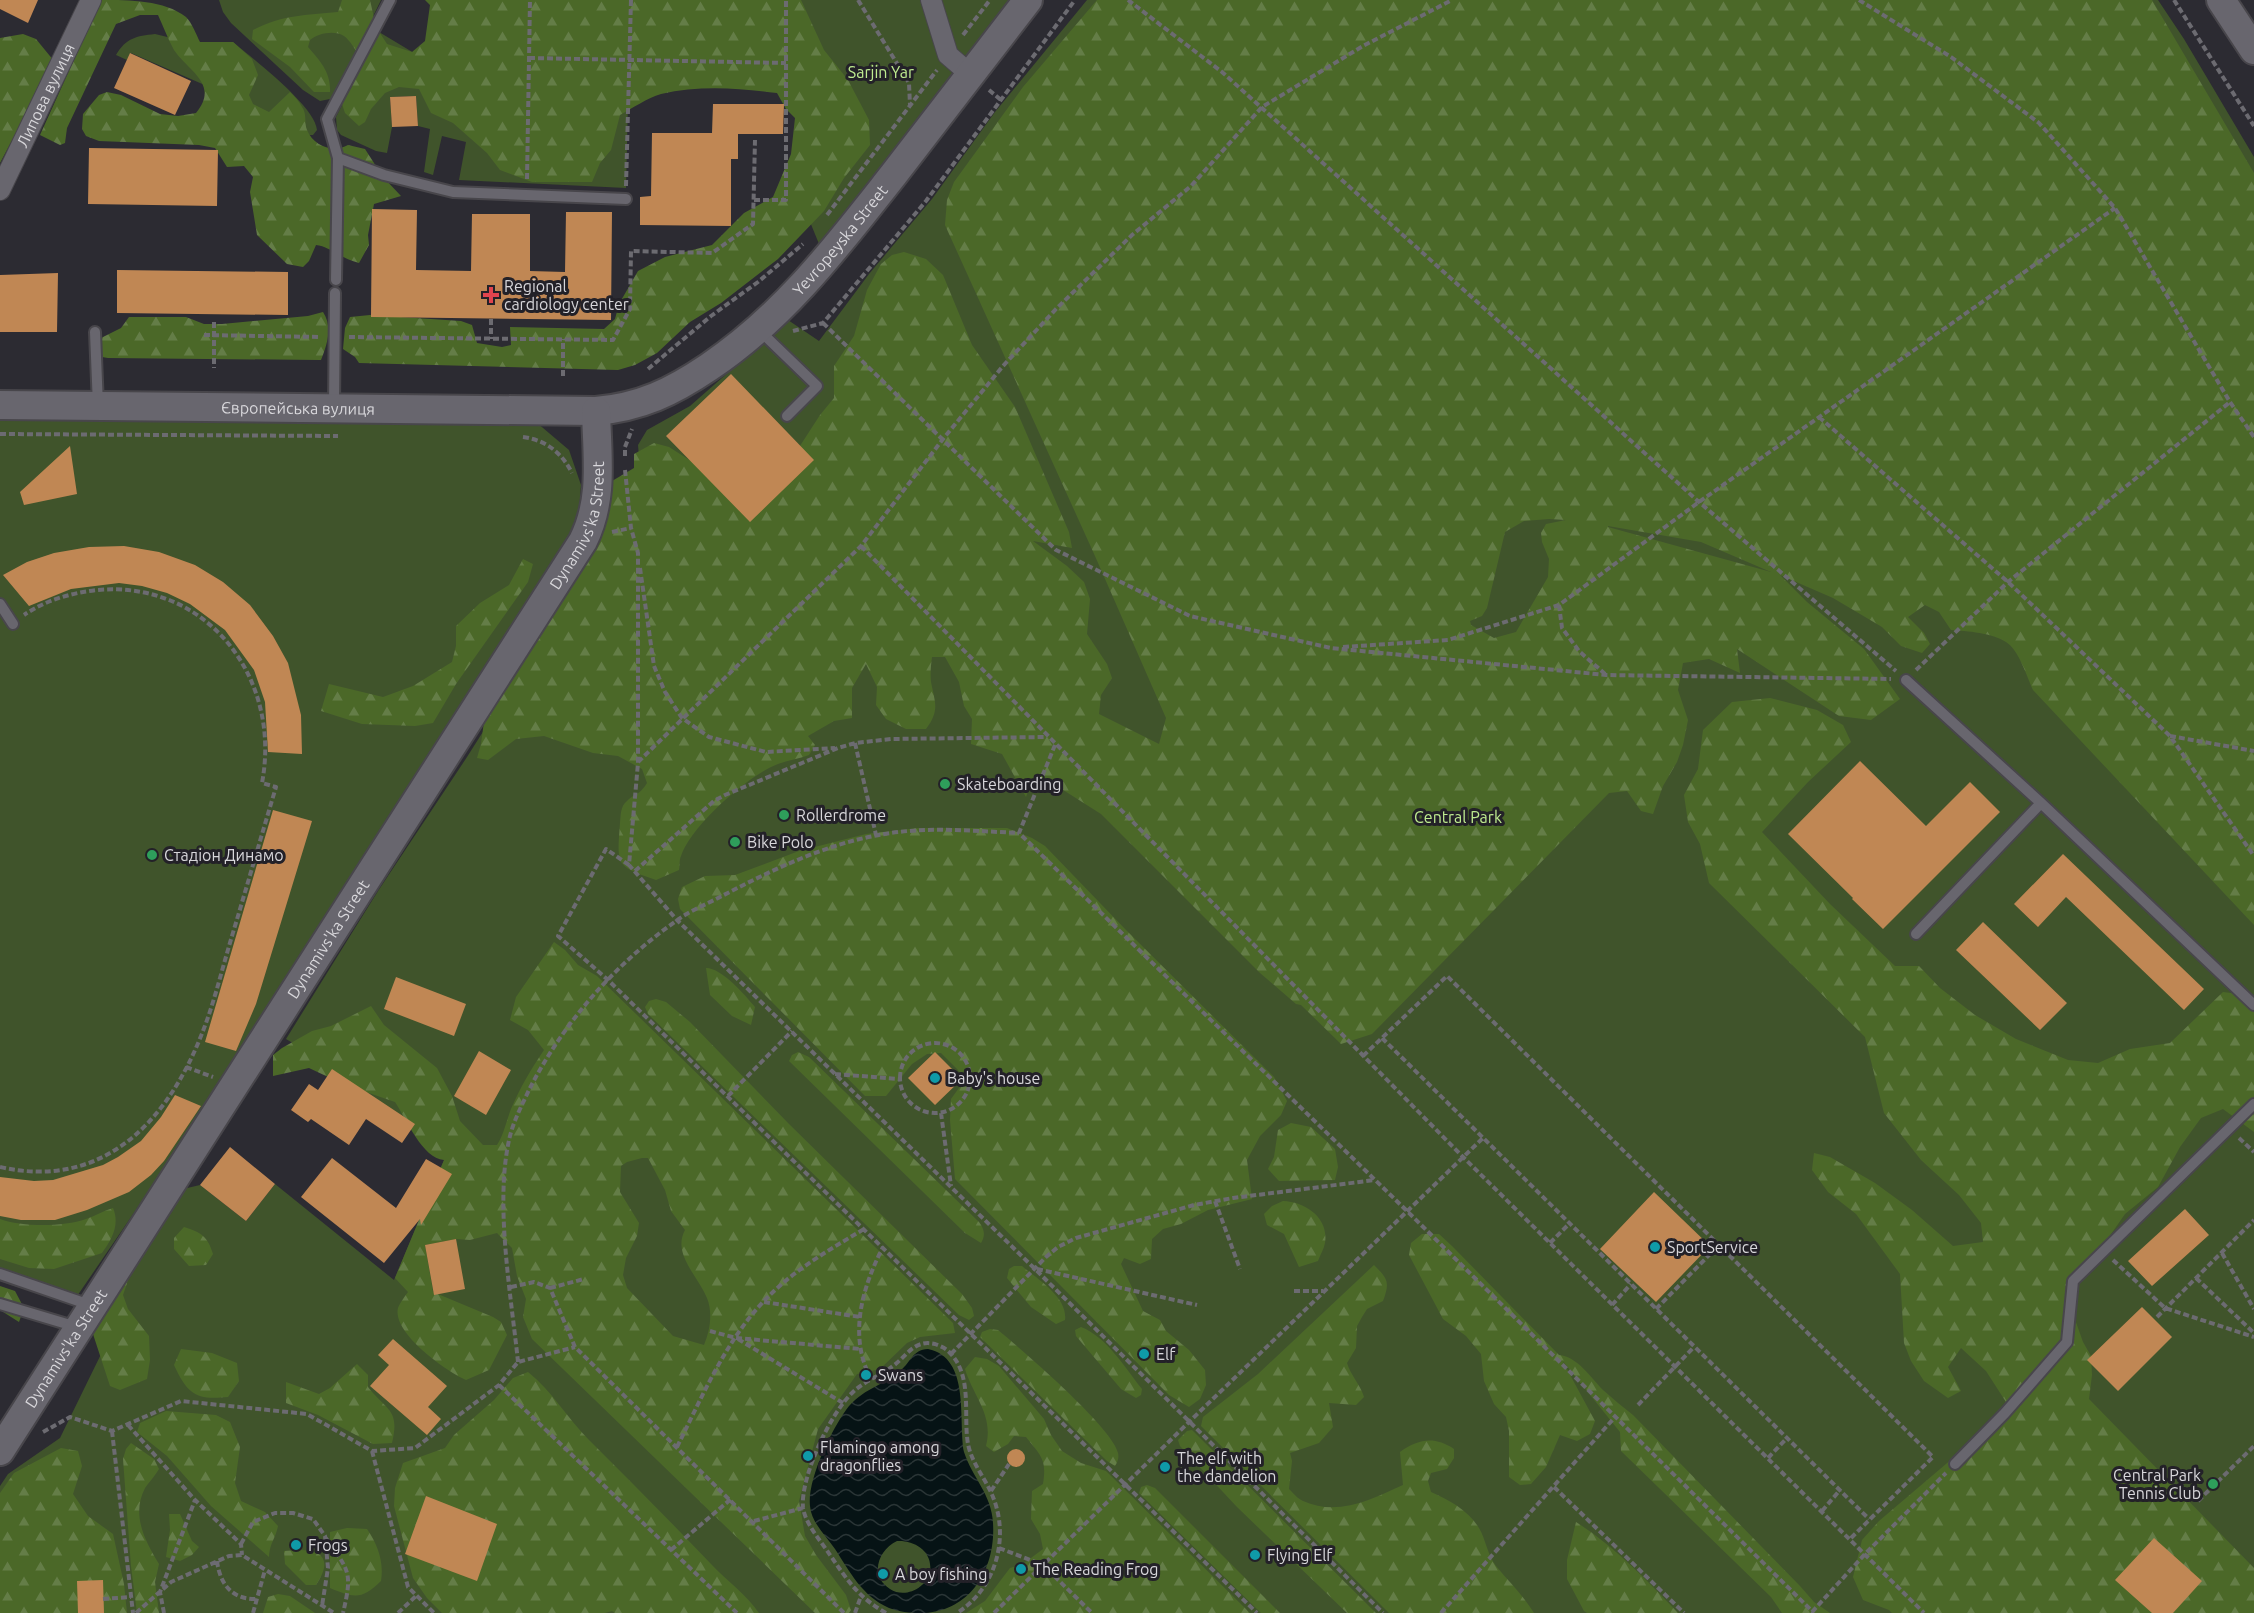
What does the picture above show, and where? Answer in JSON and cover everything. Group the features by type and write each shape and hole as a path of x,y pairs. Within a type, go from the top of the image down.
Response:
{"main road":[{"name":"Yevropeyska Street","path":"596,411 636,405 655,399 704,370 758,330 795,296 826,261 1028,0"},
{"path":"2221,0 2254,50"},
{"name":"Європейська вулиця","path":"0,405 596,411"},
{"name":"Dynamivs'ka Street","path":"0,1451 583,541 597,503 596,411"}],"street":[{"name":"Липова вулиця","path":"0,190 91,0"},
{"path":"931,0 948,55 970,74"}],"lane":[{"path":"336,280 338,158 327,119 390,0"},
{"path":"338,158 384,175 453,192 626,199"},
{"path":"334,408 336,293"},
{"path":"758,330 817,387 787,416"},
{"path":"95,332 98,406"},
{"path":"0,604 13,624"},
{"path":"1906,680 2041,803 2254,1005"},
{"path":"1916,934 2041,803"},
{"path":"1955,1464 2005,1413 2067,1342 2073,1281 2254,1104"},
{"path":"0,1274 86,1317"},
{"path":"0,1304 86,1317"}],"path":[{"path":"527,195 530,0"},
{"path":"626,199 631,0"},
{"path":"754,200 786,200 786,0"},
{"path":"858,0 909,83 910,105"},
{"path":"823,220 990,0"},
{"path":"1128,0 1222,72 1699,502 1906,680"},
{"path":"638,763 861,546 943,439 1004,366 1057,308 1132,235 1191,186 1262,108 1363,46 1452,0"},
{"path":"1859,0 1951,57 2039,123 2115,208 2230,402 2254,436"},
{"path":"2174,0 2254,126"},
{"path":"529,58 786,63"},
{"path":"204,335 613,340 630,309 631,251 712,253 753,224 755,140"},
{"path":"1331,648 1448,640 1559,605 1699,502 2115,208"},
{"path":"648,369 810,238"},
{"path":"491,319 491,339"},
{"path":"214,322 214,368"},
{"path":"823,323 1056,550 1190,616 1331,648 1606,675 1906,680 2008,582 2230,402"},
{"path":"562,376 563,339"},
{"path":"1819,417 2008,582 2170,736 2254,856"},
{"path":"0,434 340,436"},
{"path":"517,436 530,438 550,446 567,462 574,479"},
{"path":"624,464 654,666 665,692 682,718 709,737 766,752 838,748"},
{"path":"861,546 1463,1157 1924,1613"},
{"path":"629,865 638,763 638,553"},
{"path":"0,1167 36,1172 62,1171 92,1162 130,1141 166,1101 186,1067 209,1013 276,787 262,783 265,755 264,724 260,701 253,682 237,653 217,630 188,609 151,595 130,590 108,589 69,595 33,609 13,624"},
{"path":"1559,605 1562,628 1580,651 1606,675"},
{"path":"2170,736 2254,751"},
{"path":"635,871 714,801 838,748 855,743 891,739 1047,737"},
{"path":"855,743 876,835"},
{"path":"1019,833 1055,745"},
{"path":"518,1362 504,1203 506,1156 510,1134 520,1108 547,1057 565,1030 607,979 677,920 779,868 822,851 876,835 901,832 940,830 1019,833 1376,1180 1812,1613 1866,1554 1955,1464"},
{"path":"1257,1613 728,1096 607,979 558,936 606,849 629,865 677,920 952,1187 1383,1613"},
{"path":"1363,1056 1447,976 1933,1457 1850,1539"},
{"path":"728,1096 792,1031"},
{"path":"1382,1038 1869,1519"},
{"path":"924,1044 947,1045 965,1060 969,1070 970,1081 961,1102 941,1113 931,1113 912,1105 901,1089 899,1079 906,1057 914,1049 924,1044"},
{"path":"186,1067 218,1079"},
{"path":"835,1074 899,1079"},
{"path":"941,1113 952,1187"},
{"path":"994,1613 1483,1138"},
{"path":"951,1353 1034,1268 1058,1247 1076,1238 1155,1215 1215,1202 1376,1180"},
{"path":"1215,1202 1240,1269"},
{"path":"2157,1317 2254,1220"},
{"path":"1550,1244 1570,1223"},
{"path":"677,1447 720,1362 763,1302 790,1277 864,1229"},
{"path":"1656,1309 1719,1245"},
{"path":"871,1379 865,1368 860,1349 860,1317 869,1277 883,1247"},
{"path":"2104,1251 2165,1308 2254,1335"},
{"path":"2222,1252 2254,1309"},
{"path":"1034,1268 1197,1305"},
{"path":"2196,1278 2254,1335"},
{"path":"511,1287 534,1282 550,1288 584,1279"},
{"path":"1612,1305 1631,1284"},
{"path":"550,1288 575,1347 754,1521 844,1613"},
{"path":"1294,1291 1325,1291"},
{"path":"763,1302 860,1317"},
{"path":"710,1331 736,1338 860,1349"},
{"path":"736,1338 843,1403"},
{"path":"886,1613 861,1596 847,1582 807,1521 803,1508 807,1479 817,1449 843,1403 858,1388 891,1368 912,1347 921,1344 938,1345 951,1353 957,1362 964,1387 966,1431 971,1455 991,1491 999,1517 999,1548 988,1581 957,1613"},
{"path":"33,1437 70,1417 112,1431 181,1401 307,1414 372,1450 415,1449 500,1384 518,1362 575,1347"},
{"path":"1638,1405 1694,1347"},
{"path":"500,1384 737,1613"},
{"path":"1441,1613 1616,1417"},
{"path":"128,1425 195,1500 241,1544"},
{"path":"112,1431 131,1597 135,1613 171,1582 229,1556 242,1555 334,1613"},
{"path":"1768,1458 1787,1438"},
{"path":"2198,1501 2254,1446"},
{"path":"372,1450 408,1587 434,1613"},
{"path":"991,1491 1009,1464"},
{"path":"1554,1487 1684,1613"},
{"path":"1822,1511 1840,1490"},
{"path":"671,1550 731,1499"},
{"path":"164,1613 160,1592 195,1500"},
{"path":"754,1521 803,1508"},
{"path":"242,1555 241,1544 254,1522 275,1513 293,1513 313,1519 347,1568 349,1585 343,1613"},
{"path":"322,1606 328,1568 325,1536"},
{"path":"999,1548 1043,1565 1092,1613"},
{"path":"217,1561 220,1578 227,1590 246,1600 257,1599"},
{"path":"253,1613 266,1569"},
{"path":"398,1613 416,1596"},
{"path":"855,1613 861,1596"},
{"path":"103,1599 131,1597"}],"green space":[{"path":"101,0 135,1 168,7 186,17 200,42 233,42 252,59 258,75 249,95 253,104 269,112 290,92 304,109 307,130 314,141 331,148 348,145 365,149 383,177 401,196 374,204 368,235 369,245 359,263 316,245 309,261 303,267 287,264 257,235 250,192 253,177 244,166 227,167 215,148 199,145 99,141 86,136 82,129 83,114 99,95 107,92 121,95 160,114 178,116 196,113 203,103 205,94 199,78 174,50 158,15 140,15 116,24 67,128 65,143 60,145 40,135"},
{"path":"219,0 381,0 335,94 330,99 320,101 303,90 231,23 223,12"},
{"path":"342,0 370,0 376,27 387,44 412,52 425,41 430,5 425,0 801,0 824,50 848,80 869,120 870,145 844,178 824,211 778,259 721,303 690,322 657,353 635,365 618,370 359,363 355,357 343,349 345,328 350,317 370,315 461,321 472,325 477,343 502,347 511,345 510,327 604,329 615,319 619,304 638,271 665,257 712,245 744,213 773,197 791,154 795,118 786,109 777,93 719,88 690,89 661,94 620,115 611,150 600,163 592,182 532,182 500,170 487,153 453,123 431,113 419,89 399,87 385,93 371,109 365,122 359,126 345,113 342,104 352,86 350,81 360,57 344,36 336,33 322,34 310,40 308,47 327,73 330,92 314,92 290,67 252,39 253,30 274,21 294,16 338,12"},
{"name":"Sarjin Yar","path":"779,0 1017,0 826,261 808,217 808,200"},
{"name":"Central Park","path":"1087,0 2158,0 2184,39 2254,157 2254,1613 0,1613 0,1486 8,1474 60,1438 106,1344 120,1284 183,1189 200,1185 246,1221 275,1184 394,1280 447,1153 323,1061 286,1039 378,891 467,757 601,545 640,469 638,445 647,430 690,406 788,320 819,341 869,274 932,199 995,112"},
{"path":"1097,0 2152,0 2254,173 2254,925 2033,690 2019,657 2006,642 1987,635 1951,630 1939,612 1925,605 1908,617 1924,633 1930,644 1922,653 1901,646 1882,627 1833,598 1780,575 1807,602 1864,649 1900,699 1871,720 1839,716 1737,649 1740,673 1709,659 1683,663 1678,690 1688,720 1677,762 1663,786 1653,814 1641,811 1627,791 1609,793 1372,1034 1341,1044 1301,1005 1296,1004 1260,973 1101,814 1060,788 1032,779 1026,797 1002,754 971,744 972,719 964,706 959,682 945,657 932,657 931,679 935,711 926,729 906,729 886,719 876,705 877,687 866,664 852,688 852,718 834,721 808,736 815,745 809,755 766,770 722,803 687,844 680,858 679,870 656,880 626,867 619,856 621,811 625,803 647,783 642,769 618,756 593,753 544,736 516,739 488,760 477,758 487,699 607,484 634,468 634,454 654,443 669,447 691,461 798,449 834,398 834,366 854,336 867,290 881,264 892,255 904,252 926,259 943,275 972,345 1015,407 1069,532 1072,548 1033,541 1067,566 1084,582 1090,599 1087,634 1107,664 1112,678 1101,695 1099,714 1159,744 1166,718 945,225 947,200 954,182 1023,87","holes":["1566,520 1546,524 1541,533 1549,559 1548,577 1516,632 1494,638 1471,625 1470,621 1482,616 1487,608 1505,532 1524,521","1608,527 1701,542 1771,572"]},
{"path":"379,32 419,56 628,100 626,188 459,180 466,142 442,136 433,175 424,172 430,129 418,126 416,96 390,97 392,127 387,153 376,151 341,135 337,130 336,117"},
{"path":"23,34 36,39 54,61 0,163 0,38"},
{"path":"155,34 196,44 233,42 295,96 314,120 317,130 313,135 307,135 246,103 131,53 127,60 116,55 128,41"},
{"path":"323,312 328,330 321,360 108,358 102,357 98,351 99,339 121,328 129,317 186,317 204,324 222,324 308,316"},
{"path":"0,409 536,422 569,450 581,485 578,526 207,1106 71,1305 0,1281"},
{"path":"523,559 533,564 528,582 456,684 433,723 415,726 362,724 321,711 329,684 383,697 413,686 452,662 456,646 456,626 480,603 509,585"},
{"path":"1770,698 1817,710 1843,725 1851,742 1808,782 1762,832 1830,904 1895,966 1919,966 1940,988 1975,1015 2016,1039 2068,1060 2098,1063 2130,1049 2170,1043 2223,992 2254,996 2254,1132 2223,1109 2201,1118 2180,1147 2158,1187 2125,1214 2102,1247 2073,1272 2067,1297 2083,1342 2091,1356 2092,1375 2089,1399 2254,1568 2254,1613 1892,1613 1863,1600 1853,1577 1862,1540 1879,1521 2000,1418 2006,1402 1986,1371 1961,1348 1948,1367 1961,1391 1948,1398 1924,1381 1911,1361 1904,1343 1900,1274 1856,1214 1828,1192 1812,1170 1814,1153 1830,1157 1875,1183 1912,1210 1953,1246 1983,1242 1981,1223 1959,1195 1921,1160 1884,1113 1865,1037 1709,883 1700,844 1688,822 1684,795 1698,769 1703,730 1732,702"},
{"path":"918,828 1007,828 1045,846 1274,1077 1287,1101 1281,1115 1260,1136 1247,1160 1252,1199 1208,1210 1181,1224 1163,1229 1152,1239 1151,1259 1140,1264 1124,1258 1121,1264 1143,1311 1160,1320 1166,1331 1189,1350 1205,1370 1206,1385 1200,1399 1189,1407 1169,1395 955,1179 950,1120 951,1099 964,1081 958,1070 941,1053 927,1054 912,1064 886,1096 865,1096 680,909 678,899 682,887 705,876 735,875 799,851 866,834"},
{"path":"554,942 565,950 578,965 597,976 953,1323 955,1333 920,1337 907,1343 880,1369 857,1374 818,1429 799,1501 805,1536 816,1555 846,1595 851,1610 849,1613 815,1613 532,1339 523,1317 526,1299 517,1276 512,1248 497,1233 470,1240 456,1239 425,1245 433,1292 501,1322 507,1335 489,1370 466,1380 434,1360 403,1329 398,1318 398,1308 408,1292 395,1278 444,1160 436,1158 422,1146 395,1102 343,1084 309,1068 273,1076 273,1055 312,1031 331,1026 371,1006 384,1025 437,1068 452,1096 460,1121 483,1145 497,1145 518,1094 544,1050 528,1030 510,1020 516,997","holes":["648,1158 665,1190 671,1211 685,1230 682,1239 684,1256 709,1304 710,1322 704,1345 673,1336 627,1288 623,1275 626,1258 637,1236 639,1223 620,1192 621,1166 627,1162"]},
{"path":"706,968 726,977 755,1007 751,1025 732,1016 710,995"},
{"path":"656,999 666,1002 690,1022 789,1124 962,1294 972,1308 974,1316 969,1320 959,1315 648,1014 645,1007 649,1001"},
{"path":"798,1052 809,1057 979,1222 984,1232 981,1243 965,1233 789,1061 792,1055"},
{"path":"1291,1123 1311,1127 1335,1149 1338,1167 1335,1180 1279,1181 1268,1169 1274,1157 1278,1130"},
{"path":"1283,1201 1300,1204 1320,1219 1325,1234 1325,1243 1318,1261 1299,1267 1284,1234 1267,1225 1264,1214 1272,1206"},
{"path":"113,1208 116,1220 114,1232 102,1253 54,1269 29,1268 0,1259 0,1219 19,1224 54,1225 77,1222"},
{"path":"184,1227 199,1233 209,1243 213,1254 206,1265 189,1266 174,1249 174,1238"},
{"path":"1422,1234 1439,1234 1452,1246 1559,1355 1572,1359 1603,1390 1633,1415 1814,1602 1830,1613 1782,1613 1771,1597 1621,1451 1620,1432 1562,1360 1595,1421 1590,1434 1577,1441 1560,1435 1546,1467 1531,1484 1520,1485 1509,1477 1509,1431 1506,1417 1494,1404 1484,1381 1481,1354 1466,1336 1443,1319 1409,1255 1411,1243"},
{"path":"1374,1265 1386,1281 1385,1295 1383,1301 1367,1309 1362,1317 1357,1326 1356,1348 1347,1363 1364,1397 1356,1405 1329,1403 1333,1427 1319,1443 1290,1453 1292,1461 1289,1489 1301,1500 1316,1505 1342,1507 1354,1504 1403,1485 1400,1452 1420,1442 1433,1441 1447,1445 1454,1449 1454,1458 1447,1469 1431,1473 1428,1481 1431,1492 1458,1506 1475,1522 1496,1566 1534,1613 1389,1613 1201,1426 1203,1417 1258,1374"},
{"path":"133,1266 123,1295 128,1309 149,1336 150,1360 147,1379 120,1390 110,1386 92,1331"},
{"path":"1022,1266 1057,1296 1065,1312 1065,1320 1056,1324 1031,1307 1007,1278 1009,1269"},
{"path":"0,1286 15,1291 24,1308 19,1322 0,1310"},
{"path":"1081,1327 1099,1338 1115,1354 1142,1389 1141,1395 1136,1398 1121,1389 1076,1336 1075,1330"},
{"path":"990,1329 998,1330 1084,1408 1112,1441 1118,1453 1115,1466 1107,1461 980,1337 982,1332"},
{"path":"181,1349 212,1353 237,1363 239,1381 228,1397 201,1396 189,1389 174,1365"},
{"path":"975,1357 987,1359 999,1366 1044,1419 1062,1451 1081,1463 1106,1471 1250,1613 966,1613 985,1601 1010,1568 1023,1564 1043,1549 1040,1534 1031,1519 1032,1491 1043,1484 1042,1458 1026,1437 1014,1436 1008,1444 994,1452 986,1446 988,1435 985,1415 965,1369"},
{"path":"357,1364 368,1375 368,1387 393,1417 392,1443 373,1444 318,1415 286,1403 286,1382 319,1394 330,1388"},
{"path":"528,1372 545,1388 589,1440 759,1613 615,1613 612,1611 605,1613 442,1613 427,1598 413,1578 394,1506 395,1488 403,1463 445,1448 454,1435 494,1400 513,1378"},
{"path":"166,1411 216,1415 230,1422 240,1447 235,1483 241,1501 265,1512 278,1526 269,1557 211,1506 167,1456 137,1432 140,1423"},
{"path":"1192,1430 1376,1613 1347,1613 1237,1507 1180,1446 1178,1440 1187,1431"},
{"path":"131,1443 154,1459 159,1469 145,1488 139,1508 145,1537 159,1564 155,1582 159,1613 137,1613 123,1459"},
{"path":"61,1448 78,1451 82,1466 73,1494 88,1516 113,1534 124,1584 127,1613 0,1613 0,1493 14,1473"},
{"path":"1147,1485 1155,1488 1280,1613 1261,1613 1139,1493 1141,1487"},
{"path":"169,1514 180,1514 192,1541 199,1547 192,1555 180,1561 166,1557 170,1530"},
{"path":"1576,1522 1617,1553 1678,1613 1587,1613 1584,1611 1567,1579 1567,1560"},
{"path":"347,1528 367,1529 381,1560 381,1581 363,1594 345,1594 330,1588 330,1532"},
{"path":"284,1551 315,1552 323,1559 323,1570 316,1585 306,1585 285,1564"},
{"path":"278,1594 290,1596 315,1613 263,1613 268,1597"}],"water":[{"path":"928,1349 942,1355 951,1364 957,1377 964,1452 992,1513 993,1540 984,1572 966,1597 938,1611 916,1613 889,1608 864,1590 816,1523 811,1512 810,1495 821,1456 846,1410 858,1397 894,1375 915,1354","holes":["897,1541 910,1542 925,1552 930,1571 920,1587 902,1593 883,1584 878,1570 885,1550"]}],"building":[{"path":"0,0 38,0 28,23 0,9"},
{"path":"130,53 191,81 175,115 114,88"},
{"path":"416,96 418,126 392,127 390,97"},
{"path":"713,104 784,104 783,134 738,134 738,159 731,159 731,226 640,225 640,197 651,196 652,133 712,133"},
{"path":"89,148 218,150 217,206 88,204"},
{"path":"372,209 417,210 416,270 471,271 472,214 530,214 530,271 565,272 566,212 612,212 611,320 371,317"},
{"path":"117,270 288,272 288,315 117,313"},
{"path":"58,273 57,332 0,332 0,275"},
{"path":"731,374 814,460 750,522 666,436"},
{"path":"70,446 77,494 24,505 20,492"},
{"path":"124,546 159,552 195,565 223,582 250,605 273,636 288,663 301,715 302,754 268,752 265,702 254,670 225,630 190,604 167,593 119,583 71,589 29,606 3,575 27,562 54,553 89,547"},
{"path":"1860,761 1926,826 1970,782 2000,812 1883,929 1788,834"},
{"path":"273,810 312,821 256,1004 236,1051 205,1042"},
{"path":"2063,854 2204,989 2184,1010 2066,897 2038,927 2014,904"},
{"path":"1983,922 2067,1003 2040,1030 1956,950"},
{"path":"396,977 466,1004 454,1036 384,1009"},
{"path":"479,1051 511,1070 486,1115 454,1096"},
{"name":"Baby's house","path":"935,1052 962,1079 935,1105 908,1078"},
{"path":"332,1069 415,1124 402,1143 366,1119 349,1145 311,1119 308,1122 291,1110 309,1084 318,1090"},
{"path":"175,1095 201,1106 164,1161 151,1175 129,1192 87,1210 55,1220 21,1220 0,1216 0,1177 34,1181 53,1180 103,1165 141,1141 161,1117"},
{"path":"230,1147 275,1184 246,1221 200,1185"},
{"path":"332,1158 396,1208 426,1159 452,1174 421,1225 420,1219 384,1263 301,1197"},
{"name":"SportService","path":"1654,1192 1710,1246 1656,1302 1600,1249"},
{"path":"2185,1209 2209,1235 2152,1286 2128,1261"},
{"path":"456,1239 465,1289 434,1295 425,1245"},
{"path":"2142,1307 2172,1337 2118,1391 2087,1360"},
{"path":"393,1339 447,1386 428,1407 441,1419 427,1435 370,1386 389,1365 378,1355"},
{"path":"1012,1449 1020,1449 1025,1454 1023,1465 1012,1467 1007,1462 1007,1454"},
{"path":"426,1496 497,1524 477,1581 405,1554"},
{"path":"2154,1538 2202,1581 2173,1613 2152,1613 2115,1580"},
{"path":"103,1580 104,1613 78,1613 77,1581"}],"place":[{"name":"Regional cardiology center","path":"491,295"},
{"name":"Skateboarding","path":"945,784"},
{"name":"Rollerdrome","path":"784,815"},
{"name":"Bike Polo","path":"735,842"},
{"name":"Стадіон Динамо","path":"152,855"},
{"name":"Baby's house","path":"935,1078"},
{"name":"SportService","path":"1655,1247"},
{"name":"Elf","path":"1144,1354"},
{"name":"Swans","path":"866,1375"},
{"name":"Flamingo among dragonflies","path":"808,1456"},
{"name":"The elf with the dandelion","path":"1165,1467"},
{"name":"Central Park Tennis Club","path":"2213,1484"},
{"name":"Frogs","path":"296,1545"},
{"name":"Flying Elf","path":"1255,1555"},
{"name":"The Reading Frog","path":"1021,1569"},
{"name":"A boy fishing","path":"883,1574"}]}
